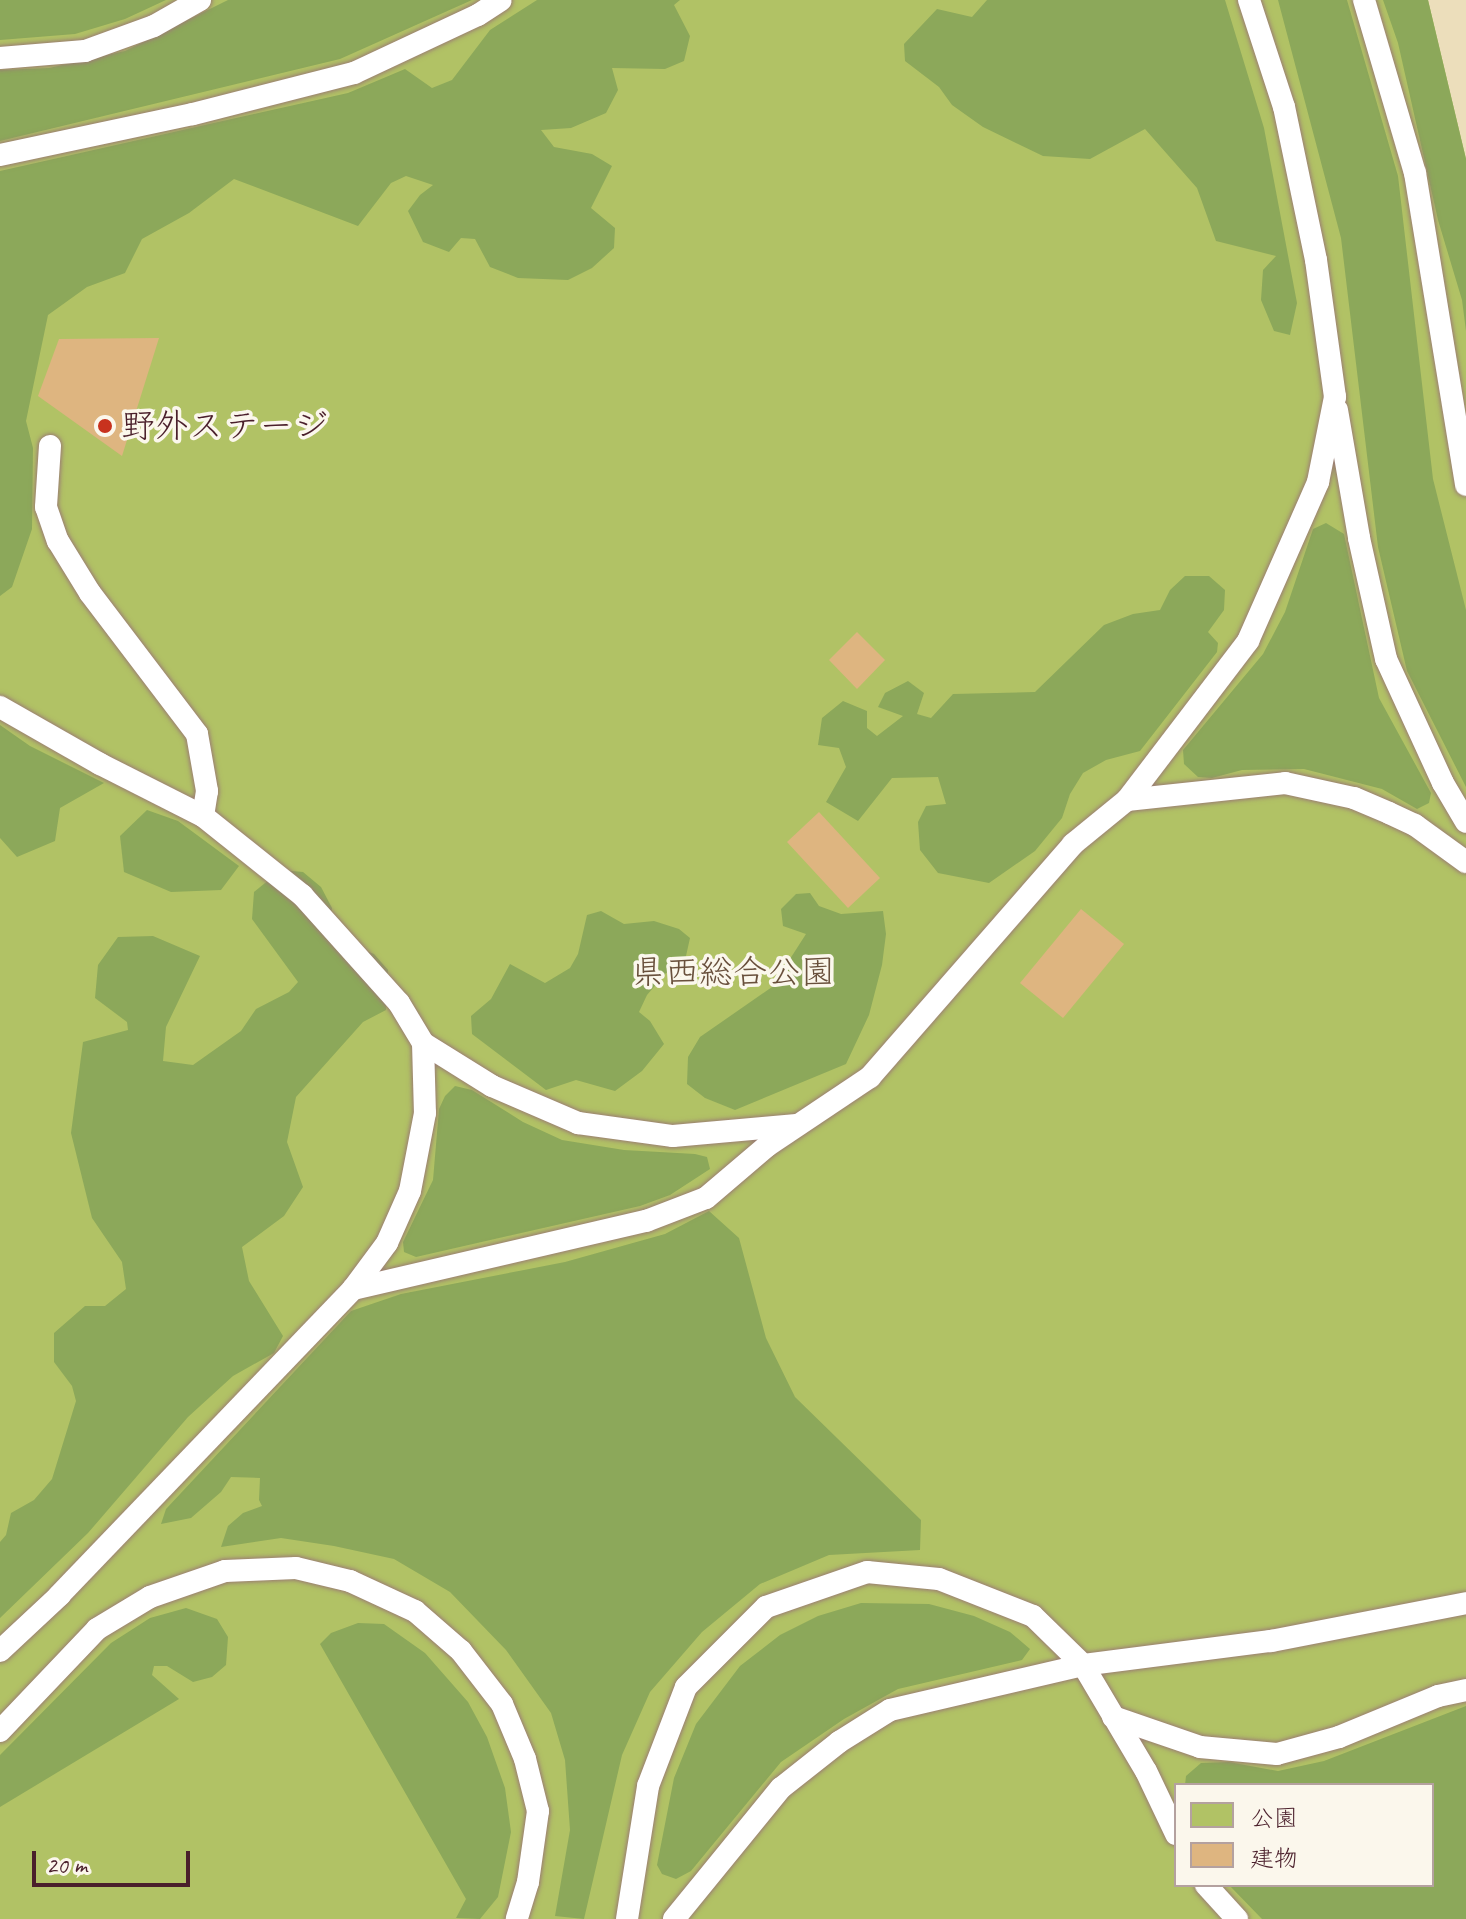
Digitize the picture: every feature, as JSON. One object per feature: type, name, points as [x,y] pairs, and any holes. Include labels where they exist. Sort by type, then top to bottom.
[{"type":"lane","points":[[0,58],[85,51],[154,26],[200,0]]},
{"type":"lane","points":[[0,155],[193,114],[354,73],[478,15],[501,0]]},
{"type":"lane","points":[[1249,0],[1284,107],[1316,260],[1359,538],[1386,659],[1443,783],[1466,822]]},
{"type":"lane","points":[[1364,0],[1415,173],[1466,485]]},
{"type":"lane","points":[[353,1289],[646,1221],[706,1198],[767,1146],[870,1077],[1073,844],[1127,800],[1248,641],[1318,482],[1335,397]]},
{"type":"lane","points":[[50,446],[46,507],[58,541],[90,593],[197,734],[207,791],[203,816]]},
{"type":"lane","points":[[0,707],[100,764],[203,816],[302,895],[399,1003],[423,1043],[492,1086],[578,1123],[673,1136],[798,1125]]},
{"type":"lane","points":[[1127,800],[1285,783],[1354,798],[1389,813],[1415,825],[1466,862]]},
{"type":"lane","points":[[0,1651],[60,1595],[353,1289],[387,1243],[410,1191],[425,1113],[423,1043]]},
{"type":"lane","points":[[0,1731],[97,1629],[150,1597],[225,1571],[296,1568],[350,1581],[415,1611],[461,1651],[502,1704],[525,1759],[538,1811],[528,1882],[517,1919]]},
{"type":"lane","points":[[627,1919],[648,1786],[686,1687],[766,1607],[867,1572],[939,1579],[1033,1616],[1083,1665],[1146,1771],[1174,1830]]},
{"type":"lane","points":[[674,1919],[781,1788],[852,1734],[890,1710],[1083,1665],[1271,1641],[1466,1603]]},
{"type":"lane","points":[[1113,1717],[1200,1747],[1277,1754],[1339,1737],[1438,1696],[1466,1690]]},
{"type":"lane","points":[[1208,1887],[1237,1919]]},
{"type":"green space","name":"県西総合公園","points":[[0,0],[1428,0],[1466,159],[1466,1919],[0,1919]]},
{"type":"green space","points":[[0,0],[166,0],[125,19],[75,34],[0,40]]},
{"type":"green space","points":[[228,0],[472,0],[340,59],[0,141],[0,70],[49,68],[125,51]]},
{"type":"green space","points":[[537,0],[680,0],[674,5],[690,36],[684,61],[665,69],[612,68],[618,90],[606,113],[571,128],[541,130],[554,147],[592,154],[612,166],[591,208],[615,228],[614,248],[592,268],[568,280],[518,278],[490,267],[475,239],[461,238],[449,252],[423,242],[408,211],[420,195],[433,185],[406,176],[391,183],[358,226],[234,179],[189,213],[142,239],[125,273],[87,287],[48,315],[26,421],[33,448],[32,529],[12,587],[0,596],[0,171],[348,93],[405,69],[432,88],[452,80],[490,30]]},
{"type":"green space","points":[[987,0],[1225,0],[1264,128],[1297,303],[1290,335],[1274,331],[1261,300],[1263,270],[1276,256],[1216,241],[1197,188],[1145,129],[1090,159],[1043,156],[983,127],[952,105],[939,87],[905,61],[904,44],[937,9],[972,17]]},
{"type":"green space","points":[[1278,0],[1347,0],[1398,176],[1433,479],[1466,610],[1466,787],[1407,671],[1378,547],[1341,238]]},
{"type":"green space","points":[[1383,0],[1428,0],[1466,159],[1466,331],[1462,300],[1438,220],[1398,43]]},
{"type":"green space","points":[[1326,523],[1344,534],[1379,698],[1431,793],[1429,803],[1417,809],[1382,789],[1304,769],[1242,770],[1212,778],[1198,777],[1184,764],[1183,750],[1263,654],[1285,612],[1313,529]]},
{"type":"green space","points":[[1185,576],[1209,576],[1225,590],[1224,610],[1208,632],[1218,643],[1217,652],[1140,751],[1106,760],[1083,773],[1070,794],[1062,818],[1035,851],[989,883],[938,873],[920,850],[918,822],[926,806],[946,804],[938,777],[892,778],[858,821],[826,802],[846,767],[839,748],[818,745],[822,718],[843,701],[867,711],[867,728],[877,736],[903,716],[878,707],[885,693],[908,681],[924,693],[917,714],[931,718],[953,694],[1035,692],[1104,625],[1133,614],[1160,610],[1170,590]]},
{"type":"green space","points":[[0,725],[30,746],[104,783],[60,808],[55,841],[17,857],[0,838]]},
{"type":"green space","points":[[147,810],[178,821],[239,866],[221,890],[171,892],[124,872],[120,836]]},
{"type":"green space","points":[[281,870],[303,872],[321,887],[332,908],[328,936],[374,954],[388,970],[386,1010],[363,1022],[296,1097],[287,1142],[303,1187],[284,1216],[242,1247],[249,1281],[283,1336],[274,1353],[233,1376],[188,1417],[88,1533],[0,1618],[0,1542],[6,1535],[11,1513],[34,1500],[52,1479],[76,1401],[72,1386],[54,1362],[54,1333],[85,1306],[105,1306],[126,1289],[122,1262],[92,1218],[71,1133],[83,1042],[128,1030],[127,1022],[95,998],[98,965],[118,937],[153,936],[200,956],[166,1027],[163,1061],[193,1065],[241,1031],[256,1009],[289,992],[298,982],[252,919],[254,892]]},
{"type":"green space","points":[[810,893],[819,906],[841,914],[883,911],[886,934],[882,965],[869,1015],[846,1064],[735,1110],[705,1098],[687,1084],[688,1057],[700,1037],[772,987],[806,934],[783,926],[781,909],[796,894]]},
{"type":"green space","points":[[601,911],[624,924],[654,921],[679,929],[690,938],[684,965],[666,973],[647,995],[639,1012],[650,1021],[664,1044],[642,1071],[615,1091],[576,1080],[546,1090],[472,1034],[471,1016],[491,999],[510,964],[545,983],[570,968],[578,954],[587,915]]},
{"type":"green space","points":[[455,1086],[472,1090],[523,1122],[562,1140],[624,1150],[695,1154],[707,1157],[710,1169],[670,1195],[640,1206],[416,1257],[404,1252],[403,1242],[433,1180],[439,1109],[445,1096]]},
{"type":"green space","points":[[709,1211],[739,1238],[766,1338],[795,1397],[921,1520],[920,1550],[829,1555],[760,1584],[702,1632],[650,1692],[622,1755],[584,1919],[555,1916],[570,1830],[565,1760],[551,1713],[506,1650],[450,1592],[394,1559],[334,1546],[281,1538],[221,1547],[228,1526],[243,1513],[262,1506],[259,1500],[260,1478],[231,1477],[221,1492],[191,1518],[161,1524],[166,1509],[351,1311],[401,1294],[565,1262],[665,1234]]},
{"type":"green space","points":[[861,1603],[929,1604],[974,1616],[1010,1632],[1030,1649],[1022,1660],[898,1689],[844,1719],[781,1762],[691,1871],[676,1879],[662,1874],[657,1865],[674,1778],[696,1724],[740,1666],[780,1635],[818,1616]]},
{"type":"green space","points":[[186,1608],[217,1619],[228,1637],[226,1665],[212,1677],[193,1682],[167,1666],[154,1666],[152,1675],[179,1699],[0,1807],[0,1755],[111,1643],[150,1618]]},
{"type":"green space","points":[[358,1623],[384,1624],[425,1653],[468,1702],[487,1737],[505,1788],[511,1832],[498,1897],[480,1919],[456,1918],[466,1899],[320,1644],[331,1633]]},
{"type":"green space","points":[[1466,1706],[1466,1919],[1262,1919],[1231,1887],[1434,1887],[1434,1783],[1185,1783],[1186,1776],[1201,1763],[1229,1762],[1278,1771],[1324,1761]]},
{"type":"building","name":"野外ステージ","points":[[159,338],[122,456],[38,396],[59,339]]},
{"type":"building","points":[[857,632],[885,660],[857,689],[829,660]]},
{"type":"building","points":[[819,812],[880,878],[848,908],[787,842]]},
{"type":"building","points":[[1081,909],[1124,944],[1063,1018],[1020,983]]},
{"type":"place","name":"野外ステージ","points":[[105,426]]}]
